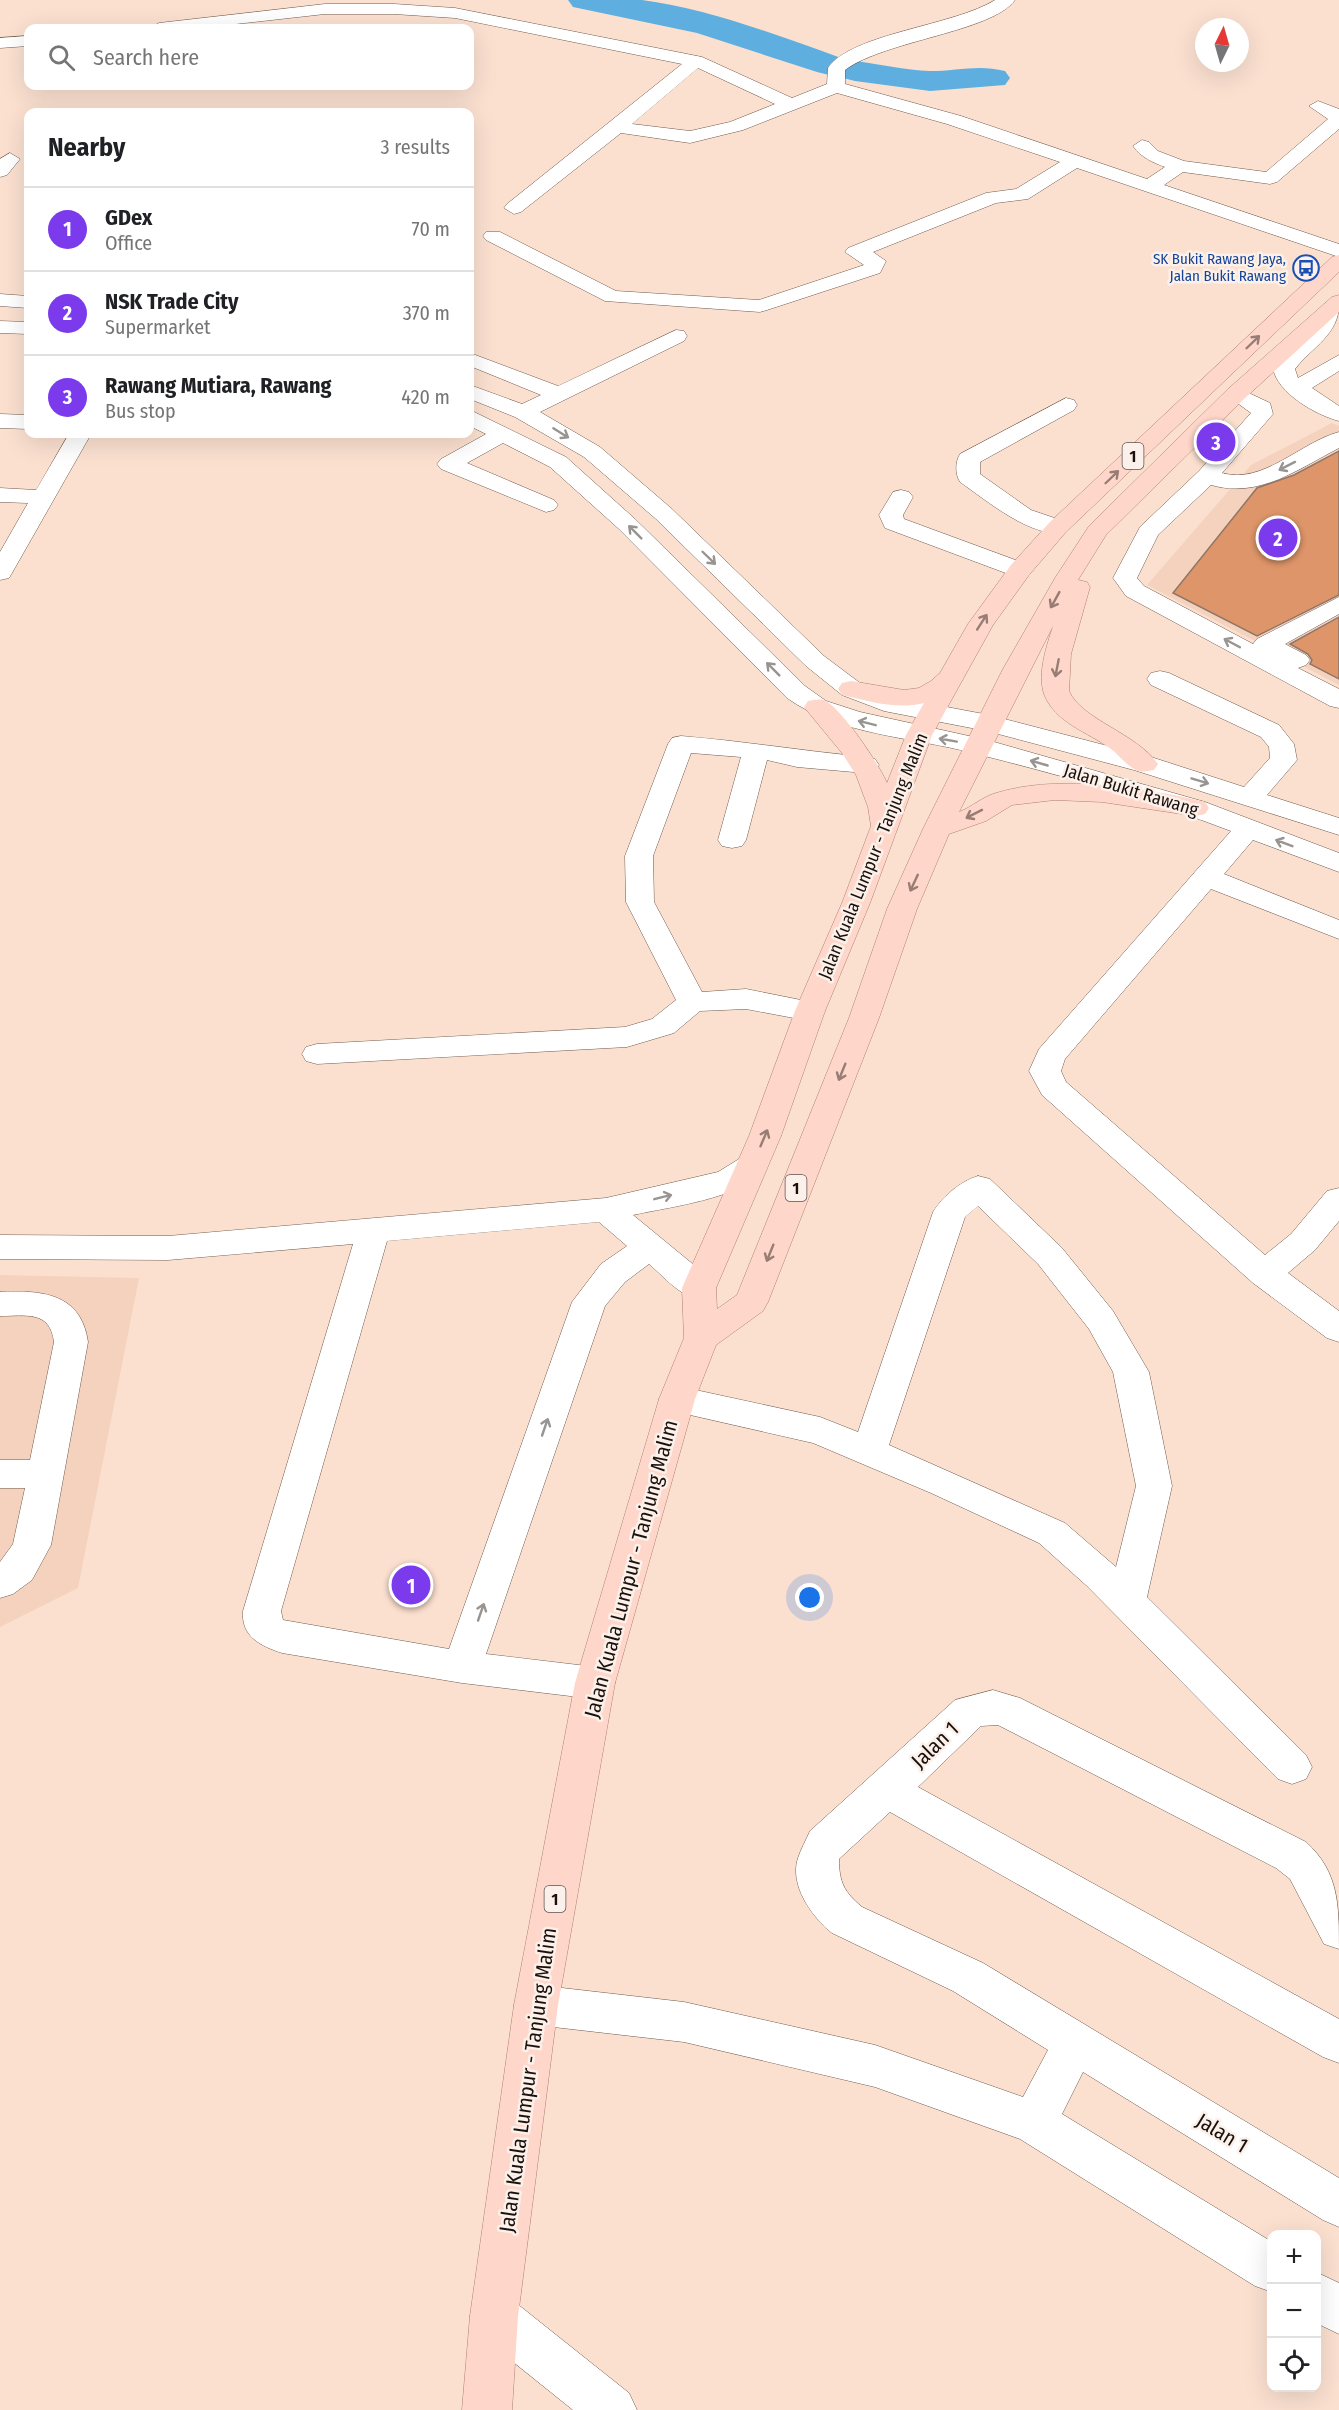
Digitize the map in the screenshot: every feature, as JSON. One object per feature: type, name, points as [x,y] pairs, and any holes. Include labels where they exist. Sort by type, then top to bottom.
[{"type":"main road","name":"Jalan Kuala Lumpur - Tanjung Malim","points":[[487,2410],[494,2316],[536,2006],[595,1683],[677,1399],[701,1338],[699,1288],[765,1136],[810,1011],[885,826],[919,735],[981,624],[1020,570],[1058,527],[1339,261]]},
{"type":"main road","name":"1","points":[[701,1338],[751,1302],[864,1018],[902,909],[937,829],[1056,598],[1097,531],[1236,394],[1335,305]]},
{"type":"main road","points":[[1097,531],[1065,626],[1055,678],[1056,692],[1079,717],[1115,739],[1144,764]]},
{"type":"main road","points":[[851,689],[894,698],[924,696],[938,690],[955,674]]},
{"type":"main road","points":[[817,707],[849,742],[865,765],[879,793],[885,826]]},
{"type":"main road","points":[[937,829],[977,814],[991,804],[1046,790],[1102,794],[1195,808]]},
{"type":"street","points":[[836,87],[834,75],[838,66],[854,57],[884,44],[980,16],[1007,0]]},
{"type":"street","points":[[194,24],[325,9],[394,9],[455,13],[696,60],[792,105]]},
{"type":"street","points":[[244,24],[256,17]]},
{"type":"street","points":[[0,43],[24,41]]},
{"type":"street","points":[[514,208],[617,127],[696,60]]},
{"type":"street","points":[[617,127],[690,137],[736,126],[836,87],[954,120],[1339,251]]},
{"type":"street","points":[[1142,146],[1151,155],[1180,166],[1270,178],[1338,120],[1337,115],[1318,106]]},
{"type":"street","points":[[493,236],[612,297],[760,306],[873,269],[876,261],[855,252],[993,197],[1021,195],[1076,161]]},
{"type":"street","points":[[1150,185],[1180,166]]},
{"type":"street","points":[[0,300],[24,302]]},
{"type":"street","points":[[1335,305],[1321,332],[1297,352],[1284,368],[1286,379],[1324,407],[1339,414]]},
{"type":"street","points":[[0,327],[24,328]]},
{"type":"street","points":[[523,412],[676,336]]},
{"type":"street","points":[[0,344],[24,346]]},
{"type":"street","points":[[474,360],[559,394]]},
{"type":"street","points":[[1302,385],[1339,362]]},
{"type":"street","points":[[1284,368],[1314,395],[1339,407]]},
{"type":"street","name":"Jalan Bukit Rawang","points":[[474,394],[523,412],[592,452],[635,490],[815,662],[851,689],[893,705],[933,712],[984,734],[1195,808],[1339,863]]},
{"type":"street","points":[[1236,394],[1262,408],[1262,414],[1207,476],[1148,532],[1125,578],[1135,591],[1339,700]]},
{"type":"street","points":[[1058,527],[1023,515],[968,477],[968,459],[1066,405]]},
{"type":"street","points":[[474,419],[558,462],[600,500],[796,692],[817,707]]},
{"type":"street","points":[[0,421],[24,422]]},
{"type":"street","points":[[503,434],[449,464],[546,505]]},
{"type":"street","points":[[1,570],[78,438]]},
{"type":"street","points":[[1207,476],[1231,483],[1256,481],[1339,439]]},
{"type":"street","points":[[600,500],[635,490]]},
{"type":"street","points":[[0,495],[44,497]]},
{"type":"street","points":[[901,497],[891,516],[893,523],[1020,570]]},
{"type":"street","points":[[1339,603],[1266,644],[1339,682]]},
{"type":"street","points":[[1160,679],[1270,731],[1278,738],[1283,746],[1283,760],[1250,797]]},
{"type":"street","name":"Jalan Bukit Rawang","points":[[817,707],[919,735],[984,734],[1144,764],[1339,827]]},
{"type":"street","points":[[692,1002],[640,902],[639,856],[681,744],[756,750],[797,759],[865,765]]},
{"type":"street","points":[[732,840],[756,750]]},
{"type":"street","points":[[1248,829],[1050,1056],[1045,1071],[1053,1088],[1265,1274],[1339,1329]]},
{"type":"street","points":[[1205,877],[1339,930]]},
{"type":"street","points":[[317,1054],[627,1037],[663,1026],[692,1002],[746,999],[810,1011]]},
{"type":"street","points":[[0,1247],[168,1248],[606,1210],[728,1181],[750,1167]]},
{"type":"street","points":[[869,1451],[950,1212],[978,1187],[1050,1256],[1101,1320],[1131,1372],[1154,1486],[1126,1601]]},
{"type":"street","points":[[1265,1274],[1303,1242],[1339,1199]]},
{"type":"street","points":[[606,1210],[699,1288]]},
{"type":"street","points":[[374,1229],[261,1620],[264,1628],[282,1637],[462,1667],[595,1683]]},
{"type":"street","points":[[462,1667],[589,1302],[613,1273],[651,1246]]},
{"type":"street","points":[[0,1304],[41,1305],[60,1315],[71,1330],[33,1545],[19,1569],[0,1582]]},
{"type":"street","points":[[677,1399],[820,1431],[1052,1533],[1126,1601],[1292,1767]]},
{"type":"street","points":[[0,1474],[46,1474]]},
{"type":"street","name":"Jalan 1","points":[[1339,1930],[1305,1866],[1291,1855],[1006,1710],[993,1707],[980,1707],[969,1712],[887,1790],[825,1844],[818,1859],[818,1876],[823,1893],[832,1908],[847,1920],[968,1977],[1074,2045],[1339,2204]]},
{"type":"street","points":[[887,1790],[1339,2042]]},
{"type":"street","points":[[536,2006],[684,2022],[875,2066],[1034,2122],[1267,2266]]},
{"type":"street","points":[[1034,2122],[1074,2045]]},
{"type":"street","points":[[1321,2299],[1339,2310]]},
{"type":"street","points":[[494,2316],[612,2410]]},
{"type":"shaded area","points":[[1332,423],[1339,426],[1339,685],[1147,585],[1251,465]]},
{"type":"shaded area","points":[[0,1275],[139,1278],[78,1588],[0,1627]]},
{"type":"building","points":[[1339,451],[1339,595],[1257,636],[1173,593],[1257,488],[1294,475]]},
{"type":"building","points":[[1339,617],[1339,679],[1310,664],[1312,660],[1308,654],[1290,644]]},
{"type":"waterway","points":[[584,0],[678,18],[769,44],[829,65]]},
{"type":"waterway","points":[[855,71],[930,81],[966,77],[993,78]]},
{"type":"place","name":"SK Bukit Rawang Jaya, Jalan Bukit Rawang","points":[[1306,268]]},
{"type":"place","name":"Rawang Mutiara, Rawang","points":[[1216,442]]},
{"type":"place","name":"NSK Trade City","points":[[1278,538]]},
{"type":"place","name":"GDex","points":[[411,1585]]}]
